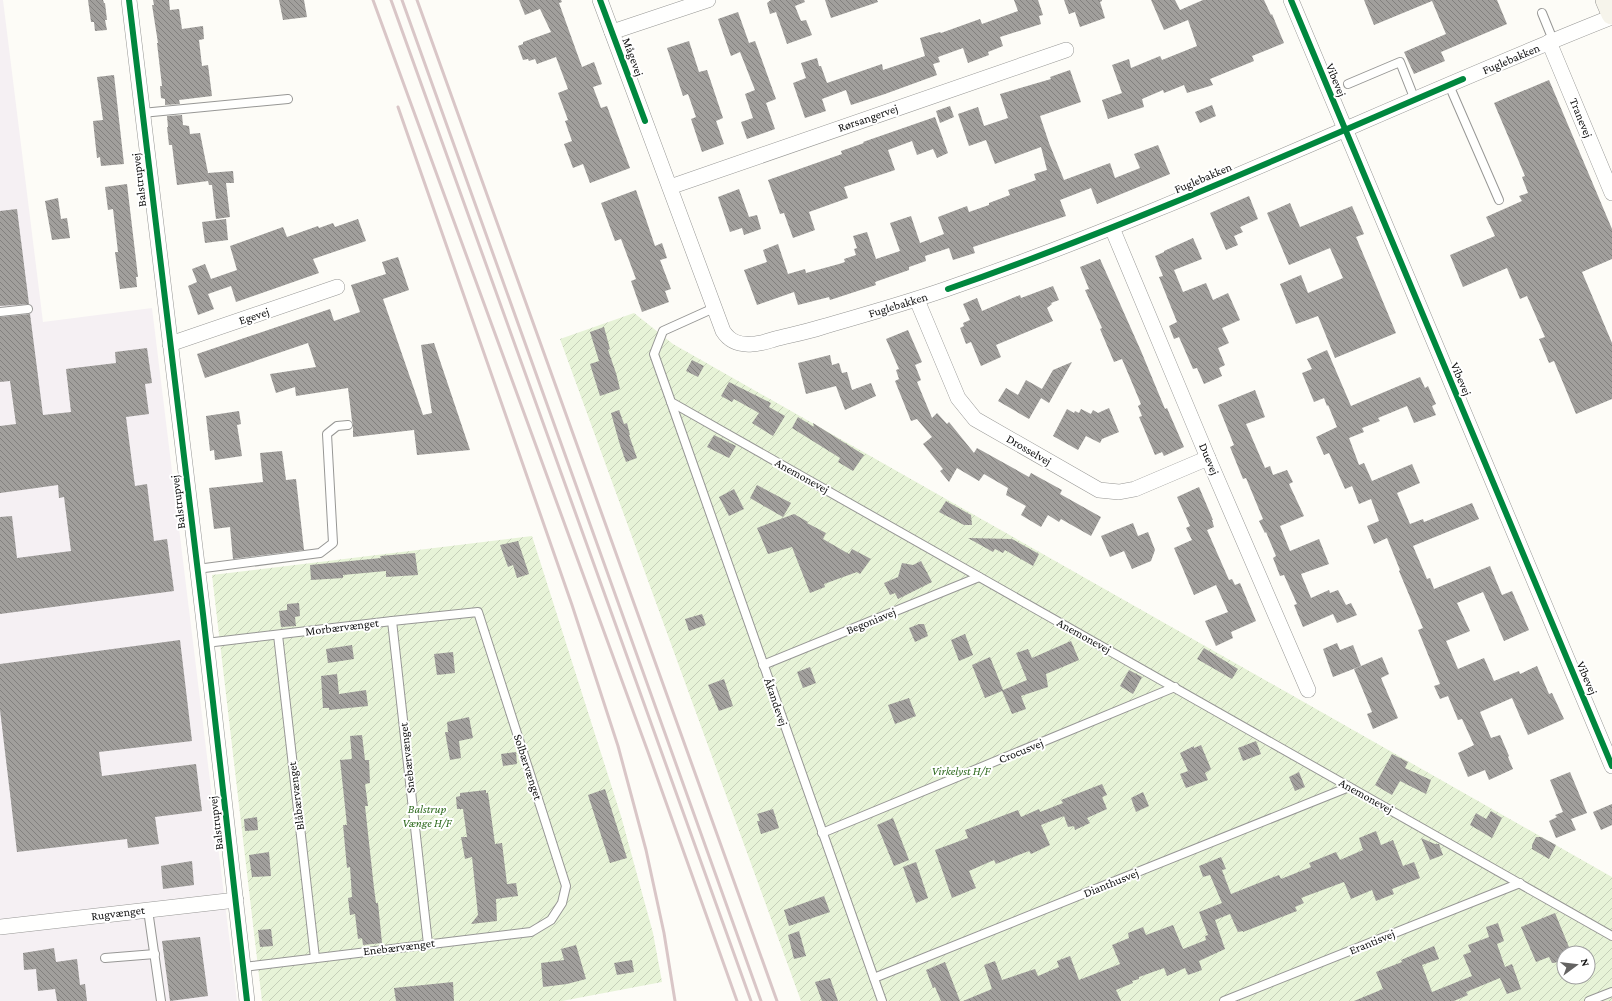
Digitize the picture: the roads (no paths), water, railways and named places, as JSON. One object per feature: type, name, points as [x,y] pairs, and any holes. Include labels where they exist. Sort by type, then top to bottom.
[{"type":"street","name":"Balstrupvej","points":[[129,0],[247,1001]]},
{"type":"street","name":"Mågevej","points":[[600,0],[723,331],[728,338],[734,342]]},
{"type":"street","points":[[612,32],[708,0]]},
{"type":"street","name":"Vibevej","points":[[1291,0],[1612,766]]},
{"type":"street","points":[[1606,0],[1612,14]]},
{"type":"street","name":"Fuglebakken","points":[[734,342],[755,344],[809,331],[917,300],[1008,268],[1112,228],[1551,41],[1612,17]]},
{"type":"street","name":"Tranevej","points":[[1551,41],[1612,193]]},
{"type":"street","name":"Rørsangervej","points":[[670,187],[1066,50]]},
{"type":"street","name":"Duevej","points":[[1112,228],[1208,458],[1308,690]]},
{"type":"street","name":"Egevej","points":[[170,344],[337,287]]},
{"type":"street","name":"Drosselvej","points":[[917,300],[958,398],[974,419],[1099,490],[1119,492],[1135,489],[1208,458]]},
{"type":"street","name":"Rugvænget","points":[[0,927],[236,900]]},
{"type":"lane","points":[[1542,13],[1551,41]]},
{"type":"lane","points":[[1348,84],[1400,62],[1415,100]]},
{"type":"lane","points":[[1449,85],[1499,200]]},
{"type":"lane","points":[[142,112],[288,99]]},
{"type":"lane","points":[[671,402],[654,354],[662,330],[714,308]]},
{"type":"lane","points":[[0,312],[28,309]]},
{"type":"lane","name":"Anemonevej","points":[[671,402],[1612,936]]},
{"type":"lane","name":"Åkandevej","points":[[671,402],[882,1001]]},
{"type":"lane","points":[[197,569],[320,553],[333,543],[326,434],[337,426],[348,425]]},
{"type":"lane","name":"Begoniavej","points":[[763,664],[979,576]]},
{"type":"lane","name":"Morbærvænget","points":[[206,643],[478,612]]},
{"type":"lane","name":"Solbærvænget","points":[[478,612],[566,886],[562,903],[551,920]]},
{"type":"lane","name":"Snebærvænget","points":[[392,621],[428,944]]},
{"type":"lane","name":"Blåbærvænget","points":[[278,635],[315,958]]},
{"type":"lane","name":"Crocusvej","points":[[822,833],[1175,687]]},
{"type":"lane","name":"Dianthusvej","points":[[874,978],[1348,787]]},
{"type":"lane","name":"Erantisvej","points":[[1224,1001],[1520,883]]},
{"type":"lane","points":[[148,910],[161,1001]]},
{"type":"lane","name":"Enebærvænget","points":[[244,967],[531,932],[551,920]]},
{"type":"lane","points":[[104,958],[155,954]]},
{"type":"lane","points":[[1589,1001],[1612,992]]},
{"type":"railway","points":[[373,0],[648,752],[737,1001]]},
{"type":"railway","points":[[391,0],[751,1001]]},
{"type":"railway","points":[[402,0],[761,1001]]},
{"type":"railway","points":[[417,0],[777,1001]]},
{"type":"railway","points":[[398,107],[572,605],[618,746],[646,850],[664,933],[675,1001]]},
{"type":"park label","name":"Virkelyst H/F","points":[[961,771]]},
{"type":"park label","name":"Balstrup Vænge H/F","points":[[427,816]]}]
